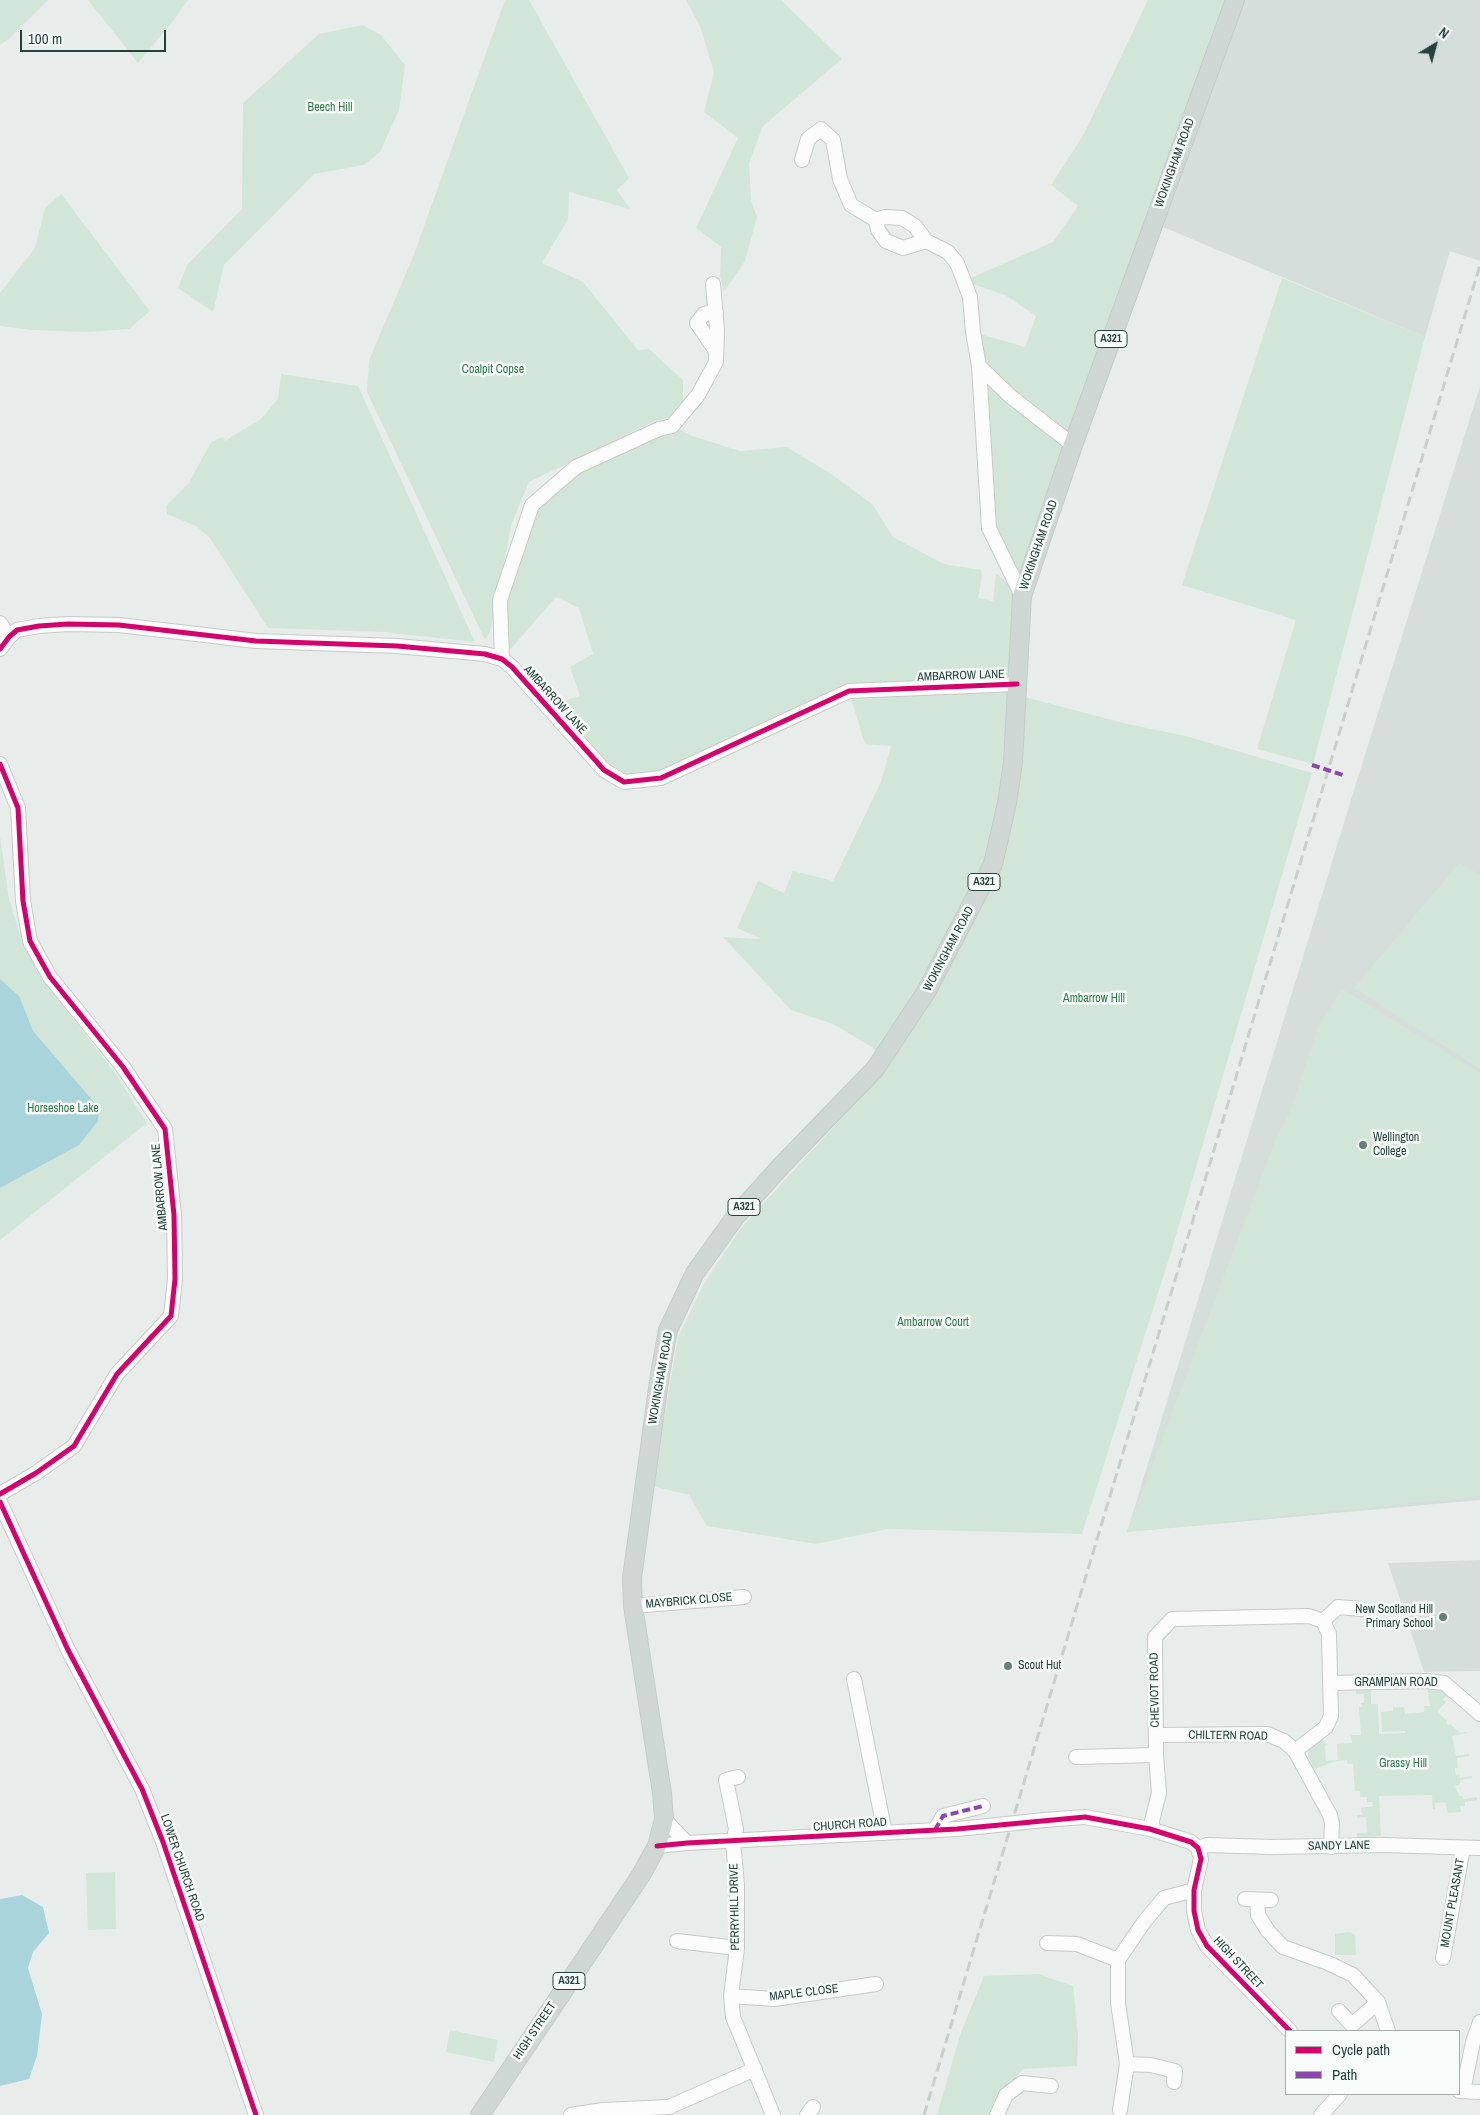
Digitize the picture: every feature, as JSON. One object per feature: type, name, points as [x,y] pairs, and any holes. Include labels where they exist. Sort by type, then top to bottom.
[{"type":"main road","name":"WOKINGHAM ROAD","points":[[657,1846],[664,1819],[662,1793],[633,1606],[632,1578],[660,1374],[668,1330],[695,1273],[736,1216],[874,1069],[926,992],[993,864],[1007,803],[1012,770],[1022,596],[1073,445],[1235,0]]},
{"type":"main road","name":"HIGH STREET","points":[[480,2115],[641,1874],[657,1846]]},
{"type":"street","points":[[802,160],[808,139],[822,129],[833,140],[840,179],[851,205],[876,220],[878,230],[886,241],[903,248],[926,241]]},
{"type":"street","points":[[876,220],[885,217],[902,218],[915,226],[926,241],[948,252],[957,263],[970,297],[973,332],[979,366],[989,528],[1022,596]]},
{"type":"street","points":[[0,650],[9,637],[17,630],[39,626],[119,625],[256,641],[397,646],[485,654],[502,659],[500,600],[532,505],[576,467],[659,429],[672,426],[698,395],[716,362],[716,312],[713,284]]},
{"type":"street","points":[[716,312],[704,314],[697,323],[716,351]]},
{"type":"street","points":[[979,366],[1010,396],[1073,445]]},
{"type":"street","points":[[0,623],[9,637]]},
{"type":"street","name":"AMBARROW LANE","points":[[502,659],[512,667],[604,770],[624,782],[661,778],[849,691],[1017,684]]},
{"type":"street","name":"AMBARROW LANE","points":[[0,764],[18,808],[22,901],[30,941],[50,977],[124,1067],[165,1130],[174,1215],[176,1279],[171,1316],[118,1374],[74,1446],[36,1473],[0,1494]]},
{"type":"street","name":"LOWER CHURCH ROAD","points":[[0,1502],[68,1650],[142,1789],[163,1842],[256,2115]]},
{"type":"street","name":"MAYBRICK CLOSE","points":[[633,1606],[744,1597]]},
{"type":"street","points":[[1331,1847],[1332,1823],[1330,1815],[1295,1751],[1326,1727],[1331,1716],[1329,1634],[1323,1621],[1338,1607],[1361,1608]]},
{"type":"street","name":"CHEVIOT ROAD","points":[[1150,1829],[1159,1793],[1156,1756],[1155,1637],[1172,1619],[1309,1616],[1323,1621]]},
{"type":"street","points":[[854,1678],[885,1833]]},
{"type":"street","name":"GRAMPIAN ROAD","points":[[1330,1683],[1426,1681],[1444,1683],[1480,1714]]},
{"type":"street","name":"CHILTERN ROAD","points":[[1156,1735],[1267,1734],[1284,1741],[1295,1751]]},
{"type":"street","points":[[1076,1757],[1156,1756]]},
{"type":"street","name":"PERRYHILL DRIVE","points":[[738,1777],[726,1780],[736,1830],[733,1842],[737,1885],[737,1948],[731,1996],[733,2017],[773,2115]]},
{"type":"street","points":[[935,1830],[943,1816],[983,1806]]},
{"type":"street","name":"CHURCH ROAD","points":[[657,1846],[935,1830],[1085,1817],[1150,1829]]},
{"type":"street","points":[[664,1819],[687,1843]]},
{"type":"street","points":[[1150,1829],[1191,1842],[1198,1848]]},
{"type":"street","name":"SANDY LANE","points":[[1198,1848],[1207,1845],[1331,1847],[1384,1845],[1480,1848]]},
{"type":"street","name":"HIGH STREET","points":[[1198,1848],[1201,1859],[1194,1890],[1194,1911],[1198,1930],[1207,1946],[1289,2030]]},
{"type":"street","name":"MOUNT PLEASANT","points":[[1443,1958],[1464,1848]]},
{"type":"street","points":[[1120,2110],[1128,2064],[1118,2003],[1118,1960],[1144,1922],[1164,1898],[1194,1890]]},
{"type":"street","points":[[1272,1900],[1251,1899],[1268,1931],[1283,1947],[1328,1963],[1353,1975],[1378,2002],[1388,2030]]},
{"type":"street","points":[[677,1941],[737,1948]]},
{"type":"street","points":[[1047,1943],[1077,1944],[1118,1960]]},
{"type":"street","name":"MAPLE CLOSE","points":[[731,1996],[774,1999],[876,1984]]},
{"type":"street","points":[[1339,2011],[1352,2025],[1378,2002]]},
{"type":"street","points":[[1480,2022],[1472,2042],[1461,2091],[1480,2092]]},
{"type":"street","points":[[1128,2064],[1152,2065],[1175,2071],[1174,2082]]},
{"type":"street","points":[[571,2115],[603,2110],[669,2107],[754,2069]]},
{"type":"street","points":[[997,2115],[1006,2095],[1022,2083],[1051,2086]]},
{"type":"street","points":[[1320,2115],[1339,2095]]},
{"type":"shaded area","points":[[1245,0],[1480,0],[1480,261],[1450,251],[1425,337],[1163,227]]},
{"type":"shaded area","name":"Wellington College","points":[[1480,386],[1480,1500],[1127,1532],[1354,790]]},
{"type":"shaded area","name":"New Scotland Hill Primary School","points":[[1480,1560],[1480,1671],[1424,1672],[1388,1563]]},
{"type":"green space","points":[[0,0],[48,0],[10,38],[0,45]]},
{"type":"green space","points":[[88,0],[188,0],[138,63]]},
{"type":"green space","name":"Coalpit Copse","points":[[505,0],[529,0],[629,178],[617,190],[630,209],[569,192],[568,219],[542,263],[583,282],[638,350],[649,349],[683,380],[683,399],[700,409],[653,422],[529,482],[512,523],[490,632],[485,640],[367,392],[369,360],[413,257]]},
{"type":"green space","points":[[686,0],[781,0],[842,59],[763,126],[749,163],[751,200],[757,217],[745,261],[724,292],[720,276],[721,247],[696,228],[738,138],[704,112],[714,72],[700,26]]},
{"type":"green space","points":[[1148,0],[1235,0],[1022,596],[1017,684],[993,864],[883,1057],[872,1047],[833,1024],[791,1010],[723,937],[761,939],[737,928],[758,881],[784,893],[793,871],[833,881],[881,782],[891,746],[865,744],[849,692],[661,778],[624,782],[546,706],[580,696],[570,667],[593,654],[579,608],[556,597],[502,659],[500,600],[532,505],[576,467],[672,426],[692,436],[740,451],[787,447],[831,474],[872,504],[893,537],[944,564],[981,570],[982,576],[978,598],[993,601],[996,573],[1021,594],[989,528],[973,332],[1025,347],[1036,316],[1005,295],[964,281],[1053,242],[1078,206],[1051,185],[1084,134]]},
{"type":"green space","name":"Beech Hill","points":[[363,25],[381,35],[405,65],[399,110],[380,152],[364,165],[314,174],[224,265],[213,312],[178,288],[187,265],[242,209],[243,103],[319,34]]},
{"type":"green space","points":[[61,194],[150,311],[129,329],[87,332],[32,330],[0,326],[0,293],[35,248],[45,208]]},
{"type":"green space","points":[[1282,278],[1425,337],[1313,764],[1257,749],[1296,620],[1182,585]]},
{"type":"green space","points":[[281,374],[358,386],[475,642],[382,632],[268,628],[210,538],[196,526],[167,514],[166,506],[189,483],[211,442],[223,437],[225,441],[261,419],[278,399]]},
{"type":"green space","points":[[1025,697],[1127,724],[1186,736],[1312,773],[1172,1249],[1082,1534],[888,1529],[816,1544],[707,1526],[689,1495],[652,1486],[678,1337],[704,1284],[741,1228],[850,1109],[893,1053],[1000,867],[1016,804],[1021,763]]},
{"type":"green space","name":"Horseshoe Lake","points":[[0,836],[9,899],[23,945],[45,982],[115,1073],[147,1123],[0,1240]]},
{"type":"green space","points":[[1459,863],[1480,875],[1480,1069],[1354,988]]},
{"type":"green space","name":"Wellington College","points":[[1342,989],[1480,1073],[1480,1496],[1127,1532],[1277,1136],[1290,1112],[1318,1027]]},
{"type":"green space","name":"Grassy Hill","points":[[1427,1686],[1435,1686],[1449,1694],[1443,1699],[1446,1702],[1437,1711],[1447,1721],[1448,1725],[1450,1724],[1460,1733],[1467,1732],[1452,1736],[1456,1756],[1469,1754],[1469,1756],[1457,1758],[1458,1768],[1455,1768],[1456,1776],[1459,1775],[1460,1778],[1472,1776],[1472,1778],[1460,1780],[1460,1784],[1455,1786],[1459,1796],[1462,1796],[1463,1799],[1477,1797],[1477,1800],[1465,1802],[1465,1806],[1460,1806],[1461,1812],[1448,1813],[1445,1802],[1435,1803],[1435,1809],[1433,1809],[1432,1795],[1379,1796],[1381,1836],[1357,1839],[1357,1833],[1367,1833],[1366,1817],[1357,1818],[1357,1815],[1362,1815],[1361,1808],[1373,1806],[1372,1802],[1367,1802],[1367,1797],[1360,1797],[1360,1791],[1355,1791],[1353,1764],[1348,1764],[1347,1760],[1337,1761],[1314,1769],[1308,1756],[1309,1749],[1321,1738],[1327,1745],[1325,1745],[1326,1761],[1338,1760],[1337,1744],[1352,1743],[1351,1735],[1361,1735],[1359,1707],[1362,1707],[1361,1703],[1364,1703],[1364,1694],[1356,1694],[1356,1690],[1371,1690],[1371,1704],[1378,1704],[1379,1734],[1405,1733],[1405,1731],[1382,1732],[1381,1712],[1393,1711],[1393,1707],[1404,1707],[1405,1714],[1424,1712],[1424,1706],[1430,1706]]},
{"type":"green space","points":[[115,1872],[116,1929],[88,1930],[86,1873]]},
{"type":"green space","points":[[1350,1932],[1355,1935],[1356,1955],[1335,1955],[1335,1934]]},
{"type":"green space","points":[[1038,1974],[1073,1986],[1078,2036],[1077,2066],[1023,2069],[997,2099],[991,2115],[937,2115],[961,2032],[984,1976]]},
{"type":"green space","points":[[450,2030],[498,2040],[494,2062],[446,2052]]},
{"type":"water","name":"Horseshoe Lake","points":[[0,979],[19,996],[33,1031],[99,1108],[98,1121],[79,1145],[0,1188]]},
{"type":"water","points":[[22,1895],[43,1907],[49,1933],[33,1952],[28,1968],[42,2014],[37,2056],[29,2079],[0,2086],[0,1899]]},
{"type":"railway","points":[[924,2115],[1480,265]]},
{"type":"marked path","points":[[1312,765],[1343,775]]},
{"type":"marked path","points":[[935,1830],[943,1816],[983,1806]]},
{"type":"cycle path","points":[[0,649],[17,630],[68,624],[119,625],[256,641],[397,646],[485,654],[502,659],[512,667],[604,770],[624,782],[661,778],[849,691],[1017,684]]},
{"type":"cycle path","points":[[0,764],[18,808],[23,901],[30,941],[50,977],[123,1067],[165,1129],[174,1215],[175,1279],[171,1316],[117,1374],[74,1446],[36,1473],[0,1494]]},
{"type":"cycle path","points":[[0,1502],[68,1650],[142,1789],[163,1842],[256,2115]]},
{"type":"cycle path","points":[[657,1846],[957,1829],[1085,1817],[1150,1829],[1191,1842],[1198,1848],[1201,1859],[1194,1890],[1194,1911],[1198,1930],[1207,1946],[1289,2030]]},
{"type":"place","name":"Wellington College","points":[[1363,1145]]},
{"type":"place","name":"New Scotland Hill Primary School","points":[[1443,1617]]},
{"type":"place","name":"Scout Hut","points":[[1008,1666]]},
{"type":"park label","name":"Ambarrow Hill","points":[[1094,999]]},
{"type":"park label","name":"Ambarrow Court","points":[[933,1323]]}]
